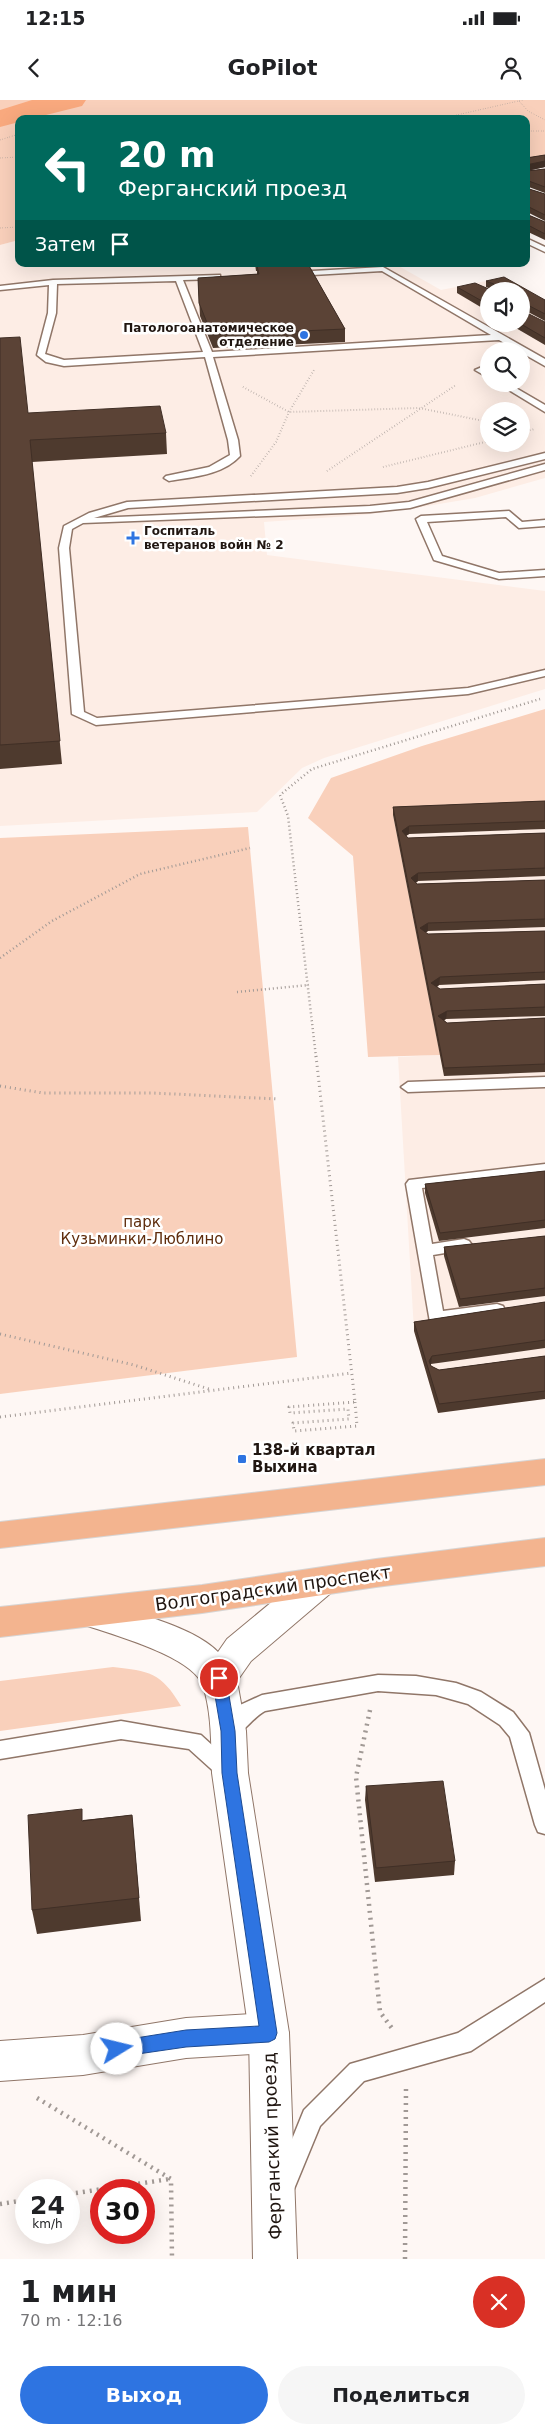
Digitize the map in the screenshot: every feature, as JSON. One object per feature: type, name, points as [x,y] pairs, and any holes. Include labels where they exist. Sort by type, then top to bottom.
[{"type":"main road","points":[[0,1534],[545,1472]]},
{"type":"main road","name":"Волгоградский проспект","points":[[0,1622],[202,1599],[545,1552]]},
{"type":"street","points":[[88,1612],[166,1638],[199,1656],[219,1678],[240,1650],[320,1582]]},
{"type":"street","name":"Ферганский проезд","points":[[219,1678],[228,1731],[230,1773],[269,2033],[275,2259]]},
{"type":"street","points":[[0,2061],[82,2055],[186,2038],[269,2033]]},
{"type":"lane","points":[[530,242],[545,250]]},
{"type":"lane","points":[[286,274],[383,269],[545,363]]},
{"type":"lane","points":[[0,288],[53,282],[228,277]]},
{"type":"lane","points":[[169,478],[211,470],[227,463],[235,456],[233,440],[209,356],[179,279]]},
{"type":"lane","points":[[53,282],[52,313],[40,356],[64,363],[209,356],[500,336]]},
{"type":"lane","points":[[530,358],[534,357]]},
{"type":"lane","points":[[516,392],[545,409]]},
{"type":"lane","points":[[545,456],[428,485],[397,490],[127,505],[102,510],[68,528],[64,548],[78,714],[96,722],[468,690],[545,673]]},
{"type":"lane","points":[[79,521],[370,509],[410,505],[545,467]]},
{"type":"lane","points":[[545,523],[519,525],[509,514],[421,519],[438,558],[499,576],[545,573]]},
{"type":"lane","points":[[408,1087],[545,1082]]},
{"type":"lane","points":[[515,1308],[436,1318],[414,1184],[545,1169]]},
{"type":"lane","points":[[425,1250],[480,1243]]},
{"type":"lane","points":[[228,1731],[247,1711],[262,1703],[376,1684],[450,1688],[498,1710],[519,1733],[545,1825]]},
{"type":"lane","points":[[0,1750],[121,1730],[194,1741],[230,1773]]},
{"type":"lane","points":[[275,2208],[312,2118],[358,2072],[463,2043],[545,1990]]},
{"type":"path","points":[[458,115],[523,100]]},
{"type":"path","points":[[519,101],[528,112],[545,120]]},
{"type":"path","points":[[530,131],[545,131]]},
{"type":"path","points":[[0,140],[15,135]]},
{"type":"path","points":[[0,158],[15,157]]},
{"type":"path","points":[[0,228],[15,227]]},
{"type":"path","points":[[249,478],[276,442],[289,412],[317,365]]},
{"type":"path","points":[[334,471],[325,471],[456,385]]},
{"type":"path","points":[[242,387],[289,412],[419,408],[480,420]]},
{"type":"path","points":[[375,468],[398,465],[480,442]]},
{"type":"path","points":[[355,1402],[289,1407],[290,1413],[348,1409],[349,1419],[293,1423],[294,1431],[357,1426],[355,1402],[352,1372],[309,985],[288,816],[280,795],[312,769],[545,697]]},
{"type":"path","points":[[0,958],[52,920],[140,874],[250,848]]},
{"type":"path","points":[[237,992],[309,985]]},
{"type":"path","points":[[0,1086],[43,1093],[152,1093],[278,1099]]},
{"type":"path","points":[[0,1334],[91,1353],[157,1370],[212,1390]]},
{"type":"path","points":[[0,1417],[352,1372]]},
{"type":"path","points":[[376,1684],[356,1776],[380,2012],[400,2041],[406,2059],[405,2259]]},
{"type":"path","points":[[34,2097],[171,2179]]},
{"type":"path","points":[[80,2192],[171,2179]]},
{"type":"path","points":[[171,2179],[172,2259]]},
{"type":"path","points":[[0,2204],[15,2202]]},
{"type":"shaded area","name":"Госпиталь ветеранов войн № 2","points":[[15,241],[15,267],[400,267],[441,290],[480,282],[480,332],[530,332],[530,296],[545,304],[545,478],[475,498],[415,508],[363,515],[264,522],[267,555],[545,591],[545,689],[324,758],[302,768],[257,812],[0,826],[0,245]]},
{"type":"shaded area","points":[[545,809],[545,1399],[438,1413],[414,1331],[398,1057],[439,1055],[393,815]]},
{"type":"green space","points":[[0,100],[545,100],[545,161],[530,163],[530,115],[15,115],[15,241],[0,245]]},
{"type":"green space","points":[[545,709],[545,809],[393,815],[440,1055],[368,1057],[353,856],[308,818],[331,778],[422,746]]},
{"type":"green space","name":"парк Кузьминки-Люблино","points":[[248,827],[297,1357],[0,1394],[0,838]]},
{"type":"green space","points":[[113,1667],[136,1670],[153,1675],[167,1686],[181,1706],[0,1731],[0,1681]]},
{"type":"building","points":[[545,155],[545,161],[530,164],[530,157]]},
{"type":"building","points":[[545,169],[545,187],[530,181],[530,171]]},
{"type":"building","points":[[530,189],[545,194],[545,215],[530,208]]},
{"type":"building","points":[[530,216],[545,222],[545,234],[530,226]]},
{"type":"building","points":[[257,267],[310,267],[345,329],[212,335],[199,303],[198,278],[259,274]]},
{"type":"building","points":[[504,277],[513,282],[489,282],[486,281]]},
{"type":"building","points":[[475,283],[480,285],[480,300],[457,287]]},
{"type":"building","points":[[530,292],[545,300],[545,314],[530,306]]},
{"type":"building","points":[[530,314],[545,322],[545,338],[530,329]]},
{"type":"building","points":[[20,337],[28,413],[160,406],[166,433],[30,440],[60,741],[0,745],[0,338]]},
{"type":"building","points":[[545,801],[545,821],[409,826],[402,831],[408,838],[545,833],[545,868],[418,873],[411,878],[417,884],[545,880],[545,919],[428,923],[420,928],[428,934],[545,931],[545,972],[440,977],[431,983],[440,989],[545,984],[545,1007],[447,1011],[438,1016],[447,1023],[545,1018],[545,1064],[444,1068],[393,807]]},
{"type":"building","points":[[545,1171],[545,1220],[440,1233],[425,1184]]},
{"type":"building","points":[[545,1236],[545,1288],[460,1299],[444,1247]]},
{"type":"building","points":[[545,1302],[545,1340],[432,1356],[429,1361],[431,1366],[439,1370],[545,1356],[545,1391],[439,1404],[414,1322]]},
{"type":"building","points":[[443,1781],[455,1861],[376,1868],[366,1786]]},
{"type":"building","points":[[82,1809],[82,1821],[132,1815],[139,1898],[32,1910],[28,1815]]},
{"type":"waterway","points":[[0,119],[42,106],[72,100]]},
{"type":"place","name":"Патологоанатомическое отделение","points":[[304,335]]},
{"type":"place","name":"Госпиталь ветеранов войн № 2","points":[[133,538]]},
{"type":"place","name":"138-й квартал Выхина","points":[[242,1459]]},
{"type":"route","points":[[117,2049],[186,2038],[269,2033],[230,1773],[228,1731],[219,1678]]}]
